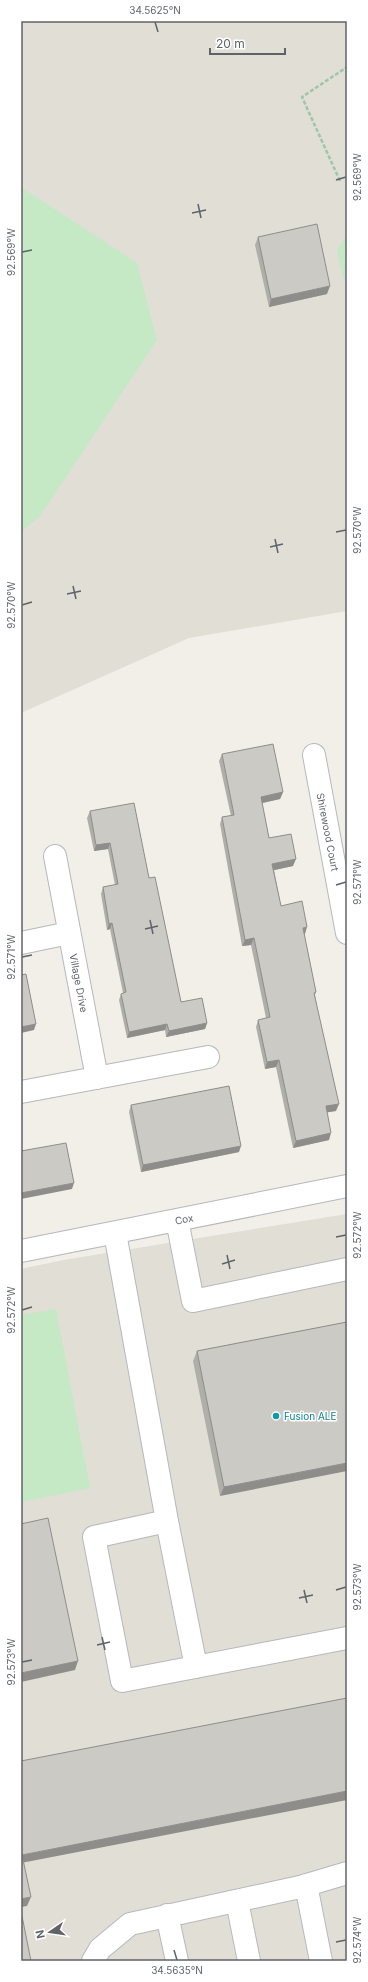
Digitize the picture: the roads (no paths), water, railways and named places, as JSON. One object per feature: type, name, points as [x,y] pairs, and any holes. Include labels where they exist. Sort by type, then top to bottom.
[{"type":"street","name":"Shirewood Court","points":[[314,755],[342,878],[347,933]]},
{"type":"street","name":"Village Drive","points":[[55,856],[97,1078]]},
{"type":"street","points":[[21,943],[69,933]]},
{"type":"street","points":[[21,1092],[208,1057]]},
{"type":"street","name":"Cox","points":[[21,1251],[347,1186]]},
{"type":"street","points":[[177,1220],[193,1301],[347,1269]]},
{"type":"street","points":[[115,1233],[167,1520],[196,1667]]},
{"type":"street","points":[[167,1520],[94,1538],[122,1681],[347,1638]]},
{"type":"street","points":[[93,1961],[100,1949],[130,1924],[306,1885],[347,1873]]},
{"type":"street","points":[[306,1885],[321,1961]]},
{"type":"street","points":[[237,1901],[249,1961]]},
{"type":"street","points":[[167,1915],[176,1961]]},
{"type":"place","name":"Fusion ALE","points":[[276,1416]]}]
